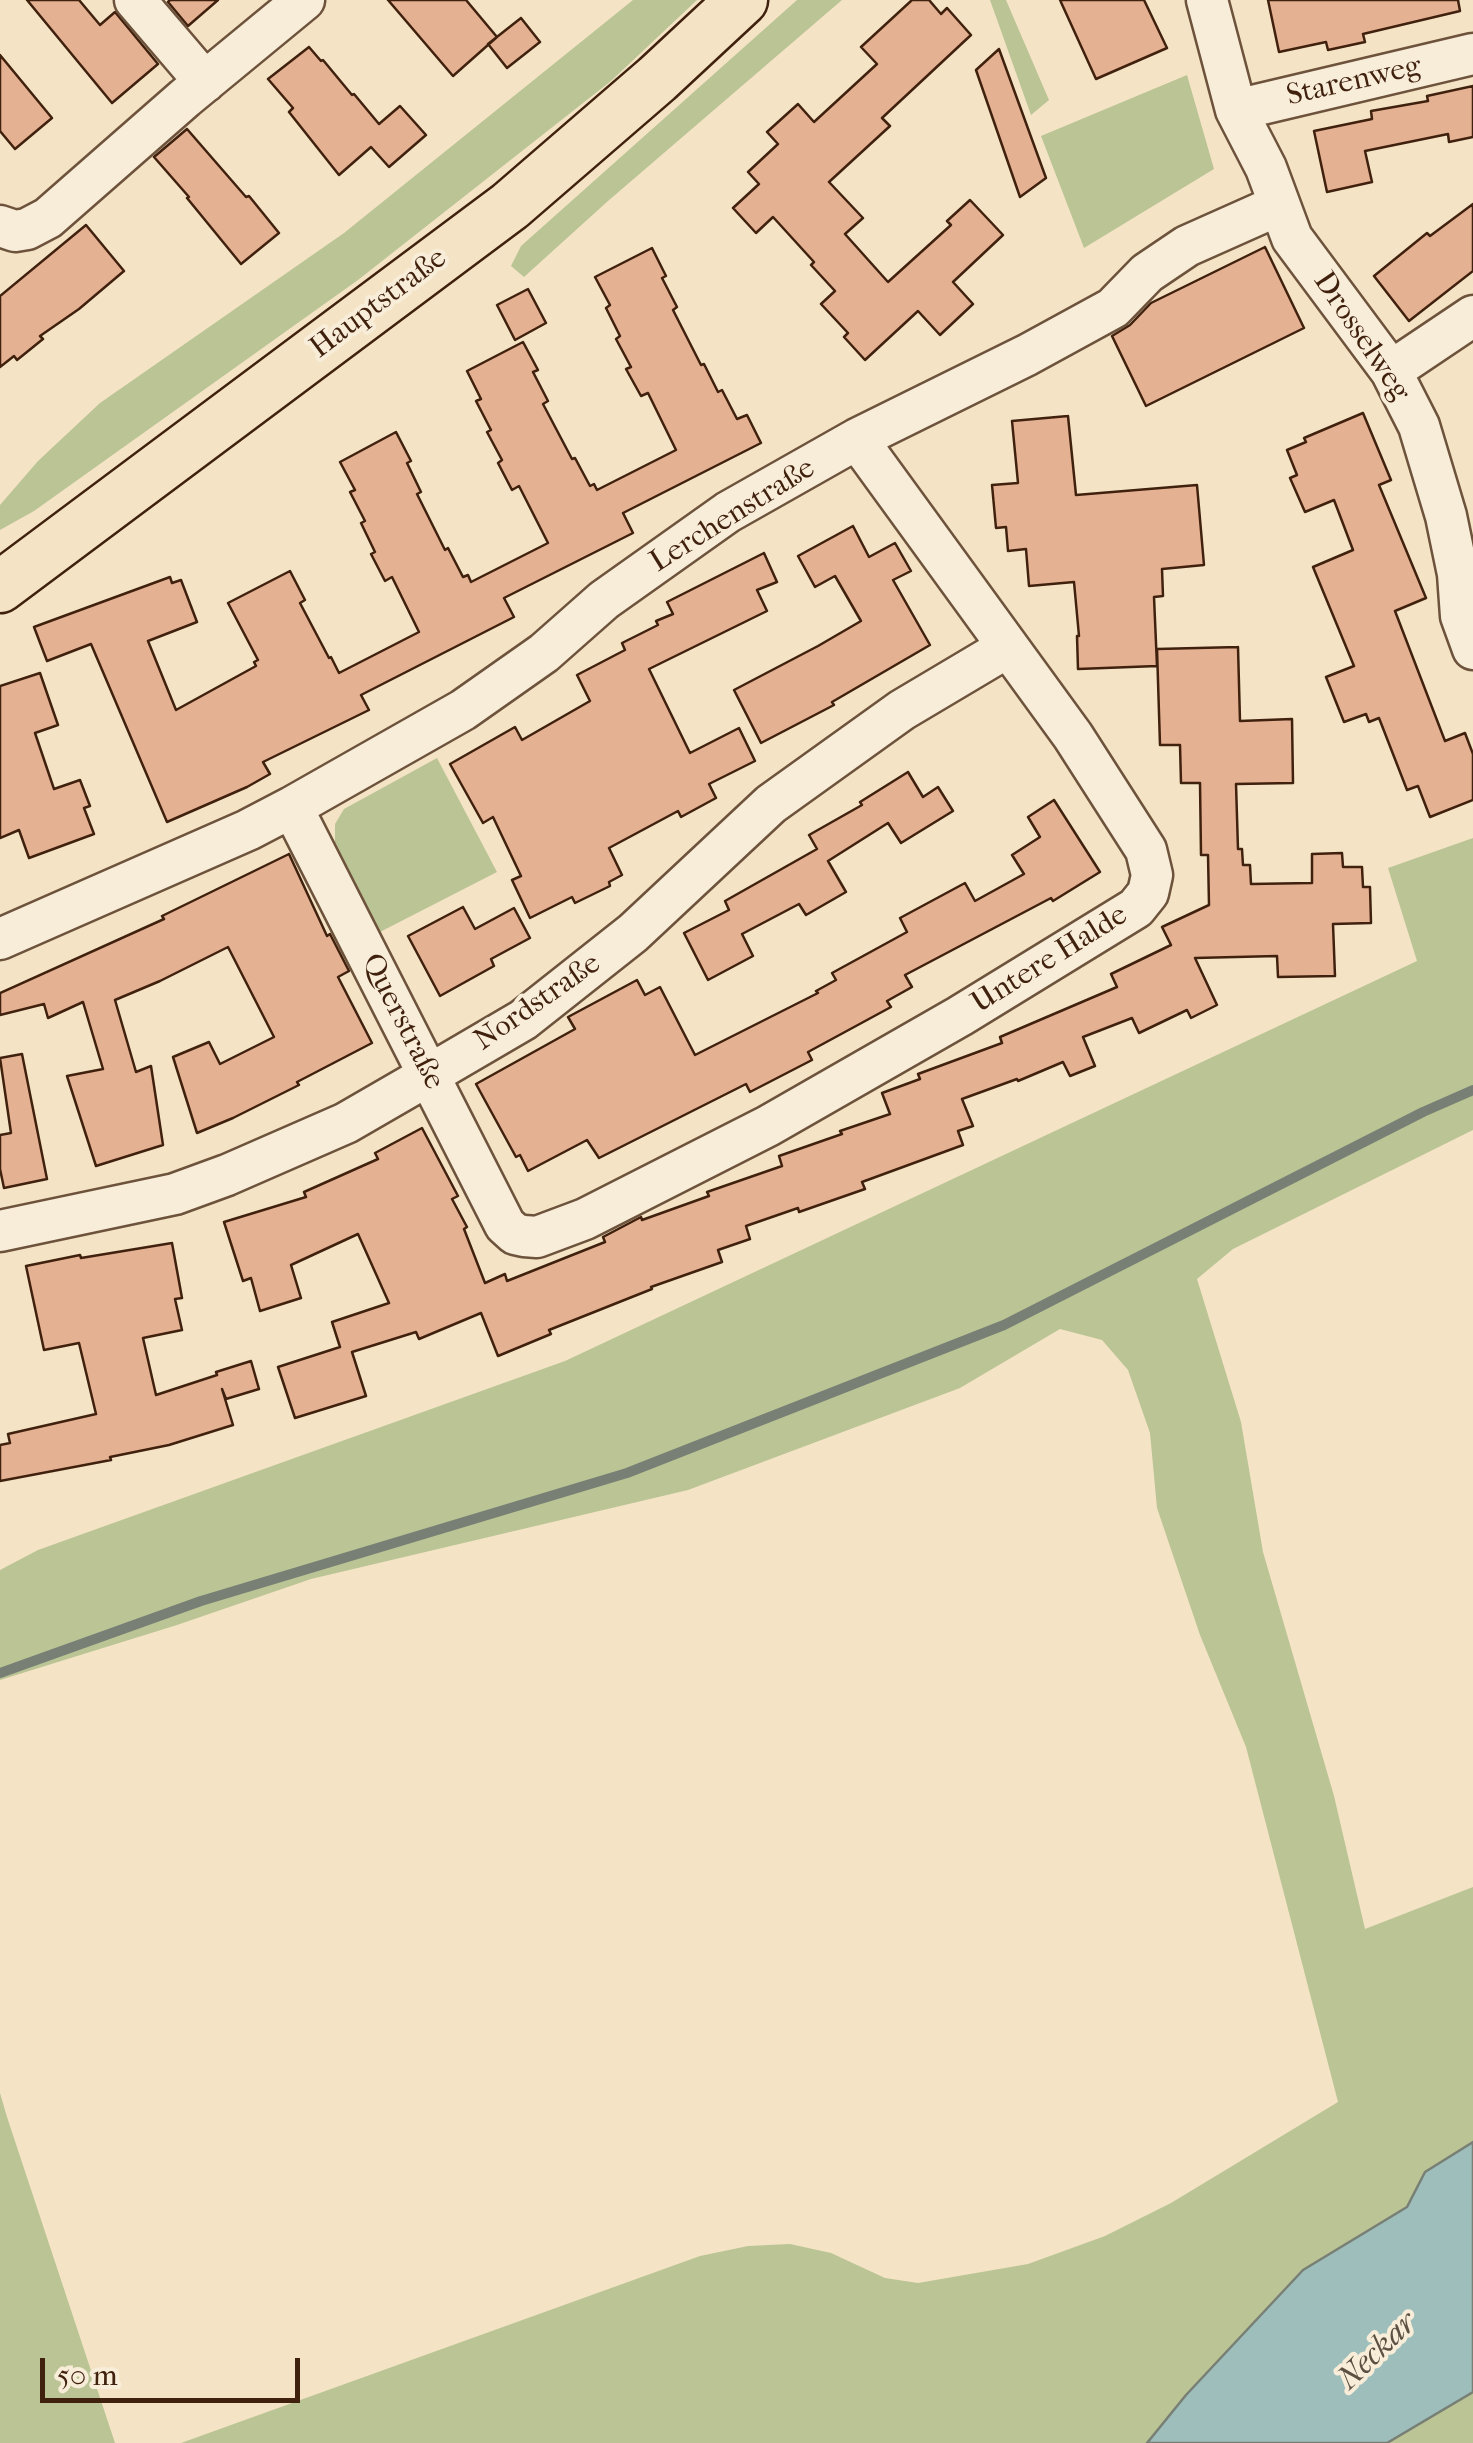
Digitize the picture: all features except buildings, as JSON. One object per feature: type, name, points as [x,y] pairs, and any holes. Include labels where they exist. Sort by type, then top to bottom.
[{"type":"main road","name":"Hauptstraße","points":[[0,587],[510,206],[742,0]]},
{"type":"street","points":[[134,0],[205,82]]},
{"type":"street","points":[[0,226],[27,230],[48,218],[304,0]]},
{"type":"street","points":[[1207,0],[1236,110],[1266,168],[1279,205]]},
{"type":"street","name":"Starenweg","points":[[1236,110],[1473,54]]},
{"type":"street","name":"Drosselweg","points":[[1279,205],[1292,238],[1391,370],[1419,426],[1446,516],[1462,616],[1473,649]]},
{"type":"street","name":"Lerchenstraße","points":[[0,939],[248,830],[463,710],[544,654],[604,600],[728,512],[857,440],[1113,308],[1148,272],[1187,246],[1279,205]]},
{"type":"street","points":[[1391,370],[1473,316]]},
{"type":"street","name":"Untere Halde","points":[[515,1234],[538,1237],[585,1219],[768,1126],[960,1016],[1136,908],[1148,893],[1152,875],[1146,850],[1072,736],[857,440]]},
{"type":"street","name":"Nordstraße","points":[[0,1230],[174,1194],[346,1122],[429,1076],[524,1020],[634,933],[771,804],[902,710],[1008,647]]},
{"type":"street","name":"Querstraße","points":[[292,807],[505,1225],[515,1234]]},
{"type":"green space","points":[[633,0],[697,0],[611,81],[358,280],[34,511],[0,530],[0,505],[38,461],[100,403],[344,233]]},
{"type":"green space","points":[[797,0],[842,0],[524,277],[511,266],[521,246]]},
{"type":"green space","points":[[990,0],[1006,0],[1049,100],[1031,115]]},
{"type":"green space","points":[[1187,75],[1214,169],[1084,248],[1041,136]]},
{"type":"green space","points":[[437,758],[497,872],[380,932],[335,842],[335,824],[344,809]]},
{"type":"green space","points":[[1473,838],[1473,1130],[1233,1249],[1197,1279],[1241,1422],[1263,1552],[1334,1796],[1365,1929],[1473,1887],[1473,2142],[1425,2172],[1407,2207],[1302,2270],[1147,2443],[181,2443],[700,2256],[748,2246],[790,2244],[831,2253],[885,2278],[918,2283],[1028,2264],[1105,2236],[1171,2203],[1338,2102],[1246,1747],[1200,1635],[1157,1508],[1150,1433],[1128,1370],[1102,1340],[1060,1329],[960,1388],[688,1490],[311,1579],[0,1680],[0,1570],[38,1550],[565,1361],[1417,961],[1388,868]]},
{"type":"green space","points":[[0,2093],[7,2117],[115,2443],[0,2443]]},
{"type":"green space","points":[[1473,2392],[1473,2443],[1387,2443],[1388,2442]]},
{"type":"water","name":"Neckar","points":[[1473,2142],[1473,2392],[1387,2443],[1147,2443],[1186,2395],[1303,2270],[1407,2207],[1425,2172]]},
{"type":"waterway","points":[[0,1673],[201,1601],[627,1473],[1004,1325],[1473,1090]]}]
